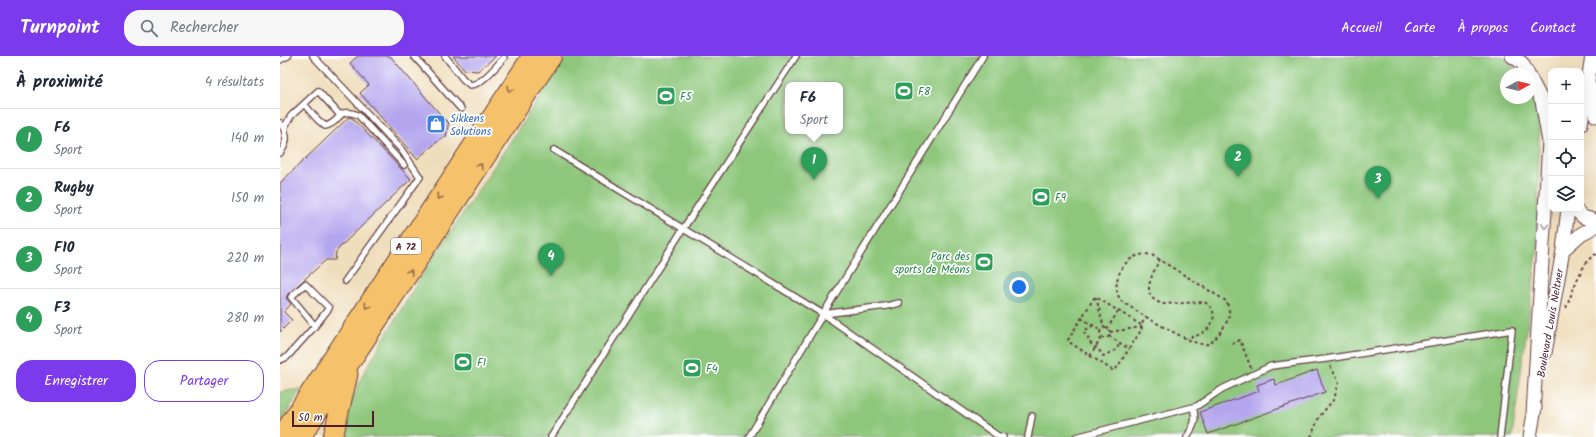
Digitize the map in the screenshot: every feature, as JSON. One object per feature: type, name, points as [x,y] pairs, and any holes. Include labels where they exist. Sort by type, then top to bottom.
[{"type":"highway","name":"A 72","points":[[281,437],[532,56]]},
{"type":"highway","name":"A 72","points":[[302,437],[552,56]]},
{"type":"highway","points":[[333,437],[350,363]]},
{"type":"street","points":[[1512,56],[1522,63],[1525,68]]},
{"type":"street","points":[[1584,107],[1592,56]]},
{"type":"street","points":[[1589,78],[1596,116]]},
{"type":"street","points":[[1533,414],[1549,142],[1542,100],[1536,89]]},
{"type":"street","name":"Boulevard Louis Neltner","points":[[1530,437],[1564,250],[1568,212]]},
{"type":"street","points":[[1578,212],[1583,216],[1596,221]]},
{"type":"street","points":[[1564,250],[1581,234],[1596,226]]},
{"type":"lane","points":[[280,60],[288,56]]},
{"type":"lane","points":[[313,56],[401,149],[420,177],[346,281]]},
{"type":"lane","points":[[414,56],[461,109]]},
{"type":"lane","points":[[445,56],[463,79],[470,85],[475,84],[484,78],[504,58]]},
{"type":"lane","points":[[551,437],[683,229],[796,56]]},
{"type":"lane","points":[[749,437],[823,314],[984,56]]},
{"type":"lane","points":[[280,153],[284,148],[287,139],[282,125],[318,91],[340,115]]},
{"type":"lane","points":[[304,104],[317,120],[325,126],[330,126],[340,115],[350,112],[358,115],[404,165]]},
{"type":"lane","points":[[554,150],[823,314],[998,436],[1003,437]]},
{"type":"lane","points":[[280,360],[287,357],[315,326],[329,308],[305,284],[291,297],[315,326]]},
{"type":"lane","points":[[823,314],[899,303]]},
{"type":"lane","points":[[1076,437],[1197,406],[1222,389],[1271,366],[1326,359],[1512,330],[1500,437]]},
{"type":"lane","points":[[1186,437],[1194,425],[1196,417],[1193,407]]},
{"type":"lane","points":[[1028,437],[1032,416]]},
{"type":"path","points":[[1552,312],[1563,314],[1582,269],[1591,256],[1596,254]]},
{"type":"path","points":[[1138,255],[1152,255],[1160,259],[1226,300],[1229,318],[1215,340],[1208,344],[1198,344],[1146,317],[1120,300],[1117,294],[1116,286],[1118,274],[1122,266],[1130,259],[1138,255]]},
{"type":"path","points":[[1160,259],[1150,281],[1150,294],[1158,303],[1204,302],[1210,305],[1213,309],[1214,320],[1209,328],[1196,336],[1185,338]]},
{"type":"path","points":[[1096,297],[1068,340],[1090,356],[1114,370],[1129,349],[1146,317]]},
{"type":"path","points":[[1096,297],[1120,310],[1142,326]]},
{"type":"path","points":[[1096,297],[1106,329],[1110,332],[1142,326]]},
{"type":"path","points":[[1081,318],[1101,330],[1106,329],[1120,310]]},
{"type":"path","points":[[1092,325],[1090,328],[1085,330],[1084,333],[1091,344],[1096,347],[1101,354],[1105,356],[1116,350],[1120,343]]},
{"type":"path","points":[[1090,356],[1102,337],[1100,333],[1101,330]]},
{"type":"path","points":[[1109,336],[1110,332]]},
{"type":"path","points":[[1102,337],[1106,338],[1109,336],[1129,349]]},
{"type":"path","points":[[1232,344],[1240,340],[1250,366]]},
{"type":"path","points":[[1311,437],[1319,417],[1334,399],[1339,382],[1326,359]]},
{"type":"green space","name":"Parc des sports de Méons","points":[[567,56],[1503,56],[1514,68],[1500,68],[1500,104],[1535,104],[1539,120],[1538,246],[1512,437],[343,437],[345,418],[362,376],[420,278]]},
{"type":"green space","points":[[301,389],[280,424],[280,392]]},
{"type":"building","points":[[358,56],[390,56],[446,121],[449,121],[446,137],[443,137],[417,159],[360,93],[369,85],[350,63]]},
{"type":"building","points":[[453,56],[496,56],[478,71],[465,70]]},
{"type":"building","points":[[349,117],[352,118],[411,179],[341,246],[336,252],[335,260],[326,260],[288,294],[286,298],[291,304],[284,312],[292,320],[280,332],[280,183]]},
{"type":"building","points":[[1317,370],[1325,392],[1208,434],[1200,412],[1259,391],[1257,385],[1274,379],[1276,385]]},
{"type":"place","name":"F8","points":[[904,91]]},
{"type":"place","name":"F5","points":[[666,96]]},
{"type":"place","name":"Sikkens Solutions","points":[[436,124]]},
{"type":"place","name":"Rugby","points":[[1238,177]]},
{"type":"place","name":"F6","points":[[814,180]]},
{"type":"place","name":"F9","points":[[1041,197]]},
{"type":"place","name":"F10","points":[[1378,199]]},
{"type":"place","name":"Parc des sports de Méons","points":[[984,262]]},
{"type":"place","name":"F3","points":[[551,276]]},
{"type":"place","name":"F1","points":[[463,362]]},
{"type":"place","name":"F4","points":[[692,368]]}]
